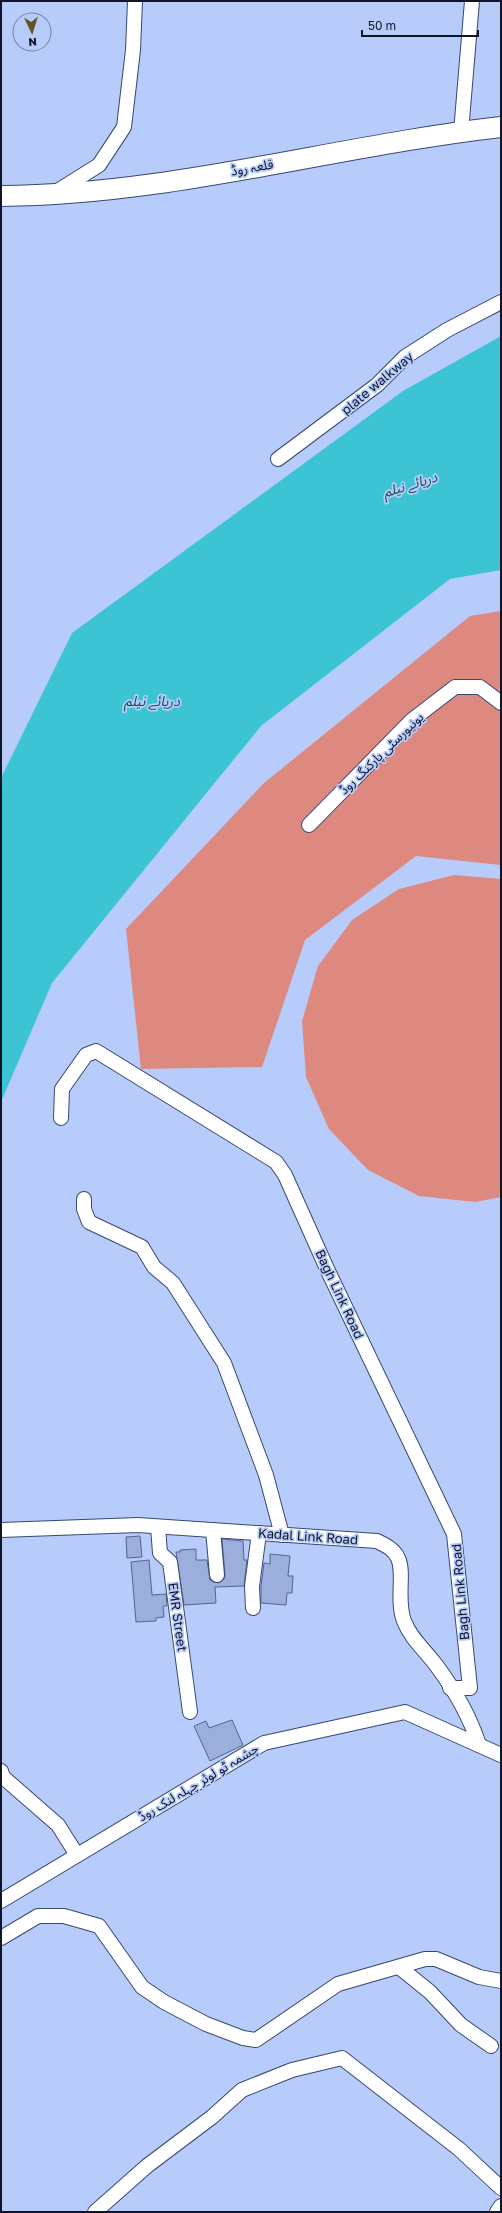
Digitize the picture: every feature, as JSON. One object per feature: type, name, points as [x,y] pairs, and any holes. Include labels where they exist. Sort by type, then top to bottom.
[{"type":"street","points":[[51,196],[99,165],[124,126],[133,50],[135,1]]},
{"type":"street","points":[[460,132],[472,1]]},
{"type":"street","name":"قلعہ روڈ","points":[[1,196],[51,196],[131,188],[460,132],[501,127]]},
{"type":"street","name":"plate walkway","points":[[278,458],[377,385],[405,357],[447,330],[501,302]]},
{"type":"street","name":"یونیورسٹی پارکنگ روڈ","points":[[309,825],[412,720],[455,687],[480,687],[501,704]]},
{"type":"street","name":"Bagh Link Road","points":[[61,1118],[62,1089],[86,1055],[96,1051],[276,1162],[285,1175],[331,1278],[454,1534],[470,1688],[450,1688]]},
{"type":"street","points":[[84,1200],[84,1209],[89,1222],[142,1247],[154,1267],[173,1283],[224,1363],[266,1475],[282,1535]]},
{"type":"street","name":"Kadal Link Road","points":[[1,1530],[138,1525],[377,1541],[390,1548],[398,1558],[400,1569],[399,1598],[404,1620],[415,1641],[436,1666],[450,1688],[473,1728],[479,1745]]},
{"type":"street","name":"EMR Street","points":[[158,1527],[160,1553],[170,1562],[190,1712]]},
{"type":"street","points":[[213,1530],[217,1575]]},
{"type":"street","points":[[252,1608],[252,1586],[259,1533]]},
{"type":"street","name":"چشمہ ٹو لوئر چہلہ لنک روڈ","points":[[1,1901],[264,1743],[405,1712],[501,1755]]},
{"type":"street","points":[[1,1771],[3,1777],[58,1825],[77,1855]]},
{"type":"street","points":[[1,1938],[38,1916],[64,1916],[99,1926],[142,1987],[164,2002],[206,2024],[243,2038],[256,2040],[338,1984],[425,1959],[436,1959],[479,1977],[501,1982]]},
{"type":"street","points":[[399,1967],[430,1992],[461,2025],[491,2046]]},
{"type":"street","points":[[95,2212],[147,2166],[212,2118],[242,2090],[292,2070],[342,2058],[459,2149],[501,2188]]},
{"type":"street","points":[[497,2212],[501,2206]]},
{"type":"shaded area","points":[[501,611],[501,865],[416,856],[305,940],[262,1067],[141,1069],[126,929],[264,783],[470,616]]},
{"type":"shaded area","points":[[454,875],[501,879],[501,1197],[475,1202],[419,1196],[368,1170],[329,1129],[306,1077],[302,1021],[318,966],[352,920],[399,889]]},
{"type":"water","name":"دریائے نیلم","points":[[501,336],[501,570],[450,579],[261,726],[52,983],[1,1102],[1,778],[72,633],[403,391]]},
{"type":"building","points":[[140,1536],[142,1557],[127,1558],[126,1537]]},
{"type":"building","points":[[222,1539],[243,1541],[244,1560],[247,1560],[244,1586],[215,1587],[216,1603],[184,1605],[176,1552],[180,1552],[180,1550],[196,1549],[196,1560],[207,1560],[210,1580],[218,1583],[224,1579],[225,1575]]},
{"type":"building","points":[[270,1554],[290,1556],[288,1576],[293,1576],[292,1593],[287,1593],[286,1605],[261,1603],[261,1586],[264,1563],[270,1564]]},
{"type":"building","points":[[149,1560],[152,1595],[166,1594],[167,1606],[163,1606],[164,1617],[156,1618],[156,1621],[136,1622],[131,1562]]},
{"type":"building","points":[[232,1720],[243,1745],[210,1761],[194,1726],[206,1721],[209,1728]]}]
